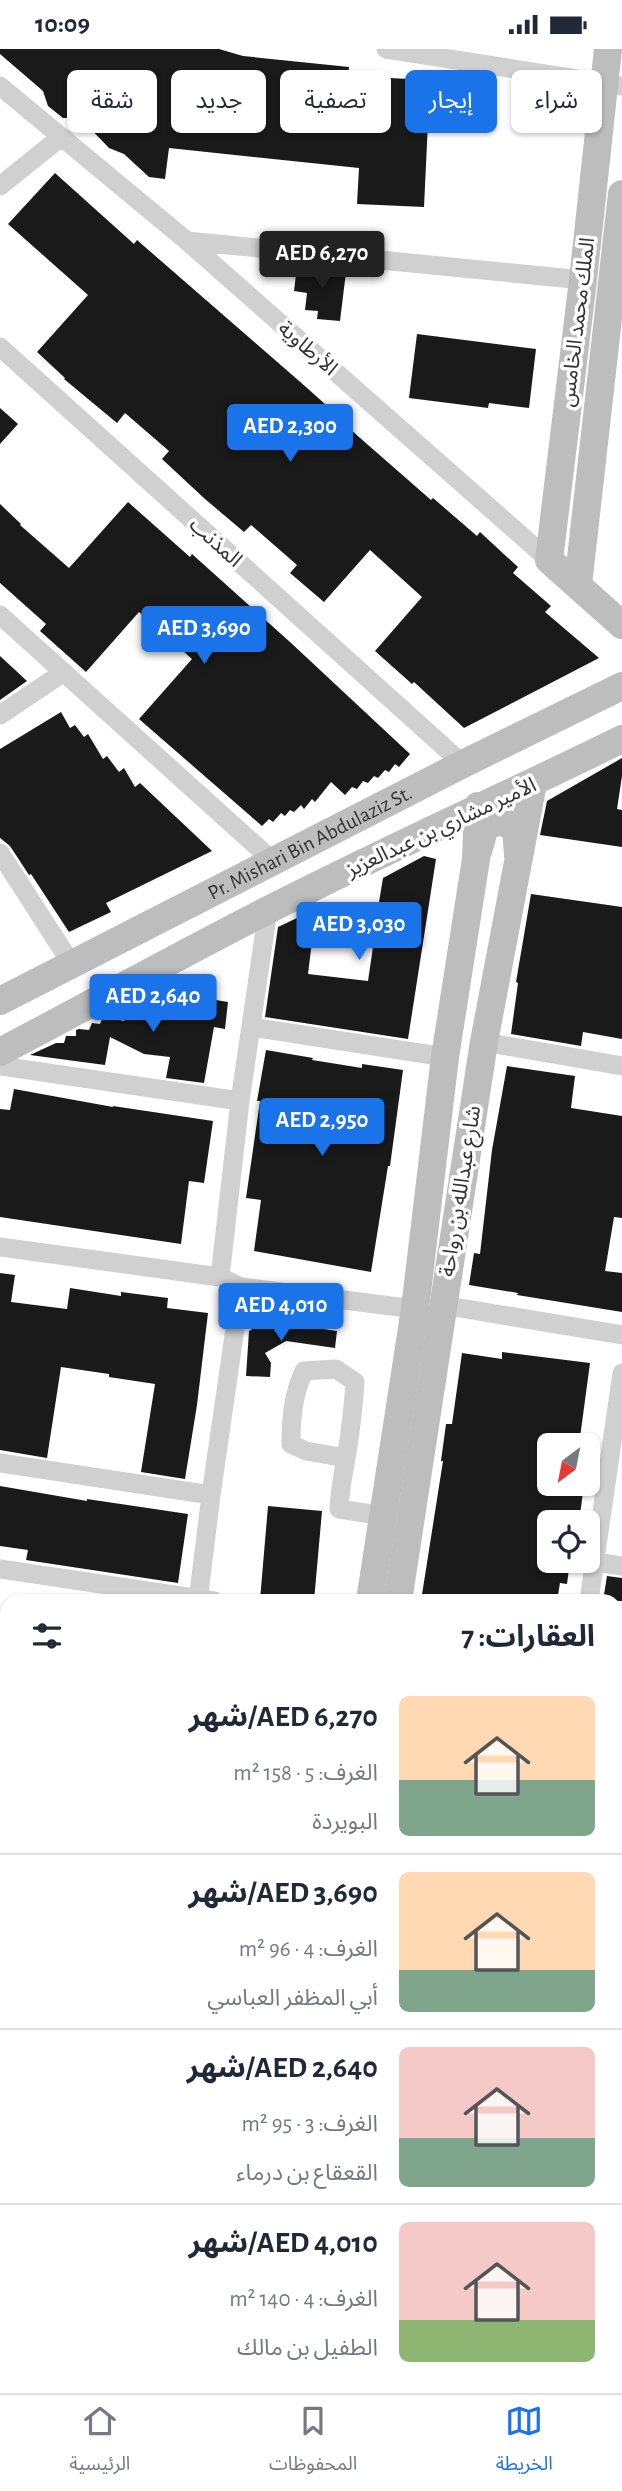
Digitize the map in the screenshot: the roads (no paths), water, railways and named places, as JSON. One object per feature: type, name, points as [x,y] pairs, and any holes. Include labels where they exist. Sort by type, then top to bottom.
[{"type":"street","points":[[386,49],[612,85]]},
{"type":"street","name":"الملك محمد الخامس","points":[[549,560],[583,280],[612,85],[608,49]]},
{"type":"street","name":"الأرطاوية","points":[[0,86],[187,241],[549,560]]},
{"type":"street","points":[[0,186],[61,137]]},
{"type":"street","name":"الملك محمد الخامس","points":[[578,585],[612,371],[622,194]]},
{"type":"street","points":[[187,241],[583,280]]},
{"type":"street","name":"المذنب","points":[[0,348],[463,764]]},
{"type":"street","points":[[549,560],[622,625]]},
{"type":"street","points":[[0,615],[273,861]]},
{"type":"street","points":[[0,715],[64,672]]},
{"type":"street","name":"Pr. Mishari Bin Abdulaziz St.","points":[[0,1001],[463,764],[622,686]]},
{"type":"street","name":"الأمير مشاري بن عبدالعزيز","points":[[0,1052],[268,910],[478,806],[533,783],[622,739]]},
{"type":"street","name":"شارع عبدالله بن رواحة","points":[[371,1594],[384,1516],[484,1042],[533,783]]},
{"type":"street","name":"شارع عبدالله بن رواحة","points":[[399,1594],[428,1307],[444,1057],[476,859],[478,806]]},
{"type":"street","points":[[476,859],[485,827],[499,821],[516,827],[518,861]]},
{"type":"street","points":[[0,853],[71,963]]},
{"type":"street","points":[[220,1277],[240,1101],[268,910]]},
{"type":"street","points":[[251,1027],[444,1057]]},
{"type":"street","points":[[484,1042],[622,1066]]},
{"type":"street","points":[[0,1066],[240,1101]]},
{"type":"street","points":[[0,1247],[220,1277],[241,1287],[428,1307],[622,1335]]},
{"type":"street","points":[[203,1594],[211,1495],[241,1287]]},
{"type":"street","points":[[346,1458],[306,1451],[291,1444],[295,1390],[304,1371],[336,1369],[355,1382],[346,1458],[340,1481],[339,1509],[384,1516]]},
{"type":"street","points":[[600,1533],[622,1373]]},
{"type":"street","points":[[0,1463],[211,1495]]},
{"type":"street","points":[[600,1563],[622,1566]]},
{"type":"street","points":[[0,1569],[164,1594]]},
{"type":"street","points":[[590,1594],[594,1573]]}]
